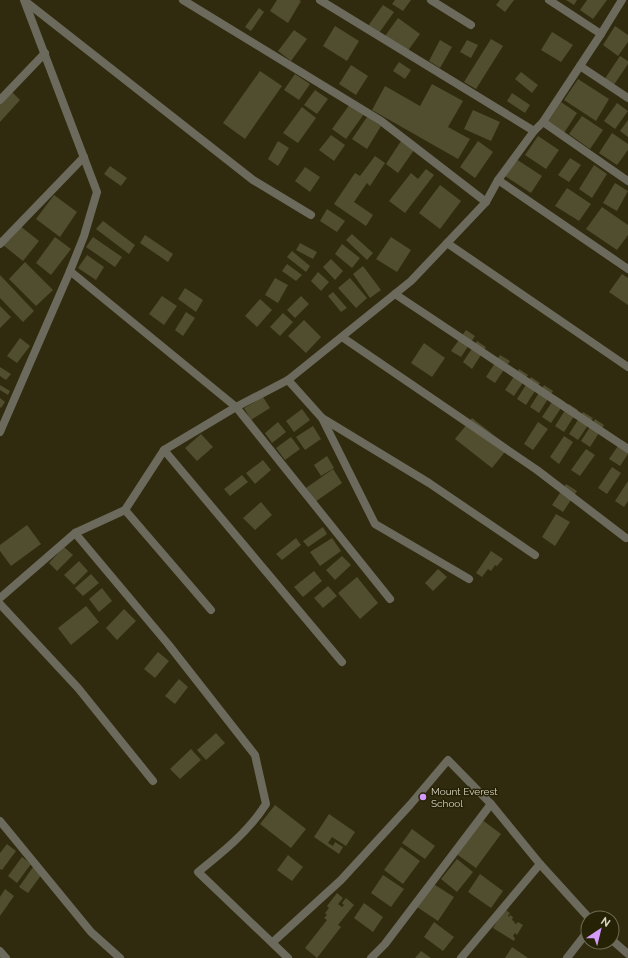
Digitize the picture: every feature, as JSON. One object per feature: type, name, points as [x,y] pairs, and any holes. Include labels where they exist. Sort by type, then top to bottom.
[{"type":"street","points":[[0,432],[84,236],[97,192],[24,0]]},
{"type":"street","points":[[24,0],[253,180],[311,215]]},
{"type":"street","points":[[183,0],[381,121],[486,202]]},
{"type":"street","points":[[320,0],[534,131]]},
{"type":"street","points":[[431,0],[471,25]]},
{"type":"street","points":[[549,0],[602,34]]},
{"type":"street","points":[[0,598],[75,533],[125,510],[164,450],[236,407],[288,380],[411,281],[486,202],[498,180],[534,131],[543,122],[602,34],[622,0]]},
{"type":"street","points":[[0,100],[45,53]]},
{"type":"street","points":[[580,66],[628,98]]},
{"type":"street","points":[[543,122],[628,181]]},
{"type":"street","points":[[0,244],[84,158]]},
{"type":"street","points":[[498,180],[628,269]]},
{"type":"street","points":[[447,243],[628,367]]},
{"type":"street","points":[[70,270],[236,407],[390,600]]},
{"type":"street","points":[[395,294],[628,449]]},
{"type":"street","points":[[342,337],[537,470],[626,538]]},
{"type":"street","points":[[288,380],[322,418],[375,524],[469,579]]},
{"type":"street","points":[[322,418],[429,483],[535,555]]},
{"type":"street","points":[[164,450],[342,662]]},
{"type":"street","points":[[125,510],[212,610]]},
{"type":"street","points":[[75,533],[168,644],[255,755],[266,804],[259,815],[230,846],[198,872],[288,958]]},
{"type":"street","points":[[0,604],[78,688],[152,781]]},
{"type":"street","points":[[272,942],[341,880],[410,805],[448,760],[490,804],[540,864],[582,910]]},
{"type":"street","points":[[371,958],[384,944],[490,804]]},
{"type":"street","points":[[0,821],[91,932],[120,958]]},
{"type":"street","points":[[461,958],[540,864]]},
{"type":"street","points":[[567,958],[580,941]]},
{"type":"street","points":[[620,947],[628,954]]},
{"type":"street","points":[[0,951],[6,958]]},
{"type":"building","points":[[277,0],[301,1],[288,23],[270,11]]},
{"type":"building","points":[[395,0],[411,0],[403,11],[392,4]]},
{"type":"building","points":[[500,0],[514,0],[505,12],[496,5]]},
{"type":"building","points":[[566,0],[577,0],[574,5]]},
{"type":"building","points":[[587,0],[607,0],[593,19],[580,10]]},
{"type":"building","points":[[383,5],[394,12],[379,33],[368,26]]},
{"type":"building","points":[[259,8],[264,12],[251,31],[245,27]]},
{"type":"building","points":[[398,18],[420,34],[407,52],[385,36]]},
{"type":"building","points":[[335,26],[359,41],[347,61],[323,46]]},
{"type":"building","points":[[615,26],[628,35],[628,42],[618,56],[603,45]]},
{"type":"building","points":[[294,30],[307,39],[291,61],[278,51]]},
{"type":"building","points":[[552,32],[573,45],[561,62],[541,50]]},
{"type":"building","points":[[491,39],[503,46],[476,89],[464,82]]},
{"type":"building","points":[[440,40],[452,47],[440,68],[429,61]]},
{"type":"building","points":[[467,40],[478,45],[471,58],[460,52]]},
{"type":"building","points":[[620,56],[628,61],[628,64],[613,86],[604,80]]},
{"type":"building","points":[[399,62],[411,70],[405,79],[393,71]]},
{"type":"building","points":[[351,65],[368,76],[356,95],[339,84]]},
{"type":"building","points":[[260,71],[282,86],[245,139],[223,123]]},
{"type":"building","points":[[521,72],[538,85],[532,93],[515,79]]},
{"type":"building","points":[[295,74],[310,84],[299,100],[284,90]]},
{"type":"building","points":[[578,79],[609,99],[596,121],[564,100]]},
{"type":"building","points":[[432,84],[463,101],[448,127],[470,139],[458,159],[372,110],[385,86],[420,106]]},
{"type":"building","points":[[9,89],[20,100],[0,122],[0,99]]},
{"type":"building","points":[[315,90],[328,99],[317,114],[304,105]]},
{"type":"building","points":[[512,93],[530,105],[525,113],[507,101]]},
{"type":"building","points":[[561,102],[577,113],[564,133],[548,122]]},
{"type":"building","points":[[617,103],[628,111],[615,129],[604,121]]},
{"type":"building","points":[[350,104],[364,114],[346,139],[332,129]]},
{"type":"building","points":[[302,107],[316,118],[298,143],[283,133]]},
{"type":"building","points":[[473,110],[500,122],[491,141],[464,129]]},
{"type":"building","points":[[582,116],[603,130],[590,149],[569,134]]},
{"type":"building","points":[[367,117],[381,126],[367,149],[352,139]]},
{"type":"building","points":[[628,120],[628,137],[620,131]]},
{"type":"building","points":[[612,133],[628,144],[628,150],[617,165],[599,153]]},
{"type":"building","points":[[331,135],[345,145],[334,161],[319,150]]},
{"type":"building","points":[[538,136],[559,150],[546,169],[525,155]]},
{"type":"building","points":[[278,141],[289,148],[278,166],[268,159]]},
{"type":"building","points":[[401,141],[414,150],[398,173],[386,164]]},
{"type":"building","points":[[478,141],[493,152],[475,178],[460,167]]},
{"type":"building","points":[[375,156],[385,163],[370,186],[367,183],[354,202],[373,215],[366,226],[334,204],[355,173],[360,176]]},
{"type":"building","points":[[570,158],[581,165],[569,182],[558,175]]},
{"type":"building","points":[[516,159],[542,176],[531,193],[505,176]]},
{"type":"building","points":[[594,165],[607,174],[592,198],[579,189]]},
{"type":"building","points":[[110,166],[127,178],[121,186],[104,174]]},
{"type":"building","points":[[305,167],[320,177],[310,192],[295,181]]},
{"type":"building","points":[[426,169],[434,175],[405,213],[389,201],[411,173],[418,179]]},
{"type":"building","points":[[615,183],[628,191],[617,211],[603,203]]},
{"type":"building","points":[[440,185],[461,201],[440,229],[419,213]]},
{"type":"building","points":[[567,188],[591,204],[579,221],[555,206]]},
{"type":"building","points":[[54,195],[77,212],[60,237],[36,219]]},
{"type":"building","points":[[602,207],[628,225],[628,235],[617,250],[586,229]]},
{"type":"building","points":[[327,209],[345,221],[337,232],[320,221]]},
{"type":"building","points":[[103,221],[135,245],[129,254],[96,229]]},
{"type":"building","points":[[19,225],[39,241],[23,261],[3,245]]},
{"type":"building","points":[[352,234],[373,253],[367,260],[346,240]]},
{"type":"building","points":[[145,235],[173,254],[168,262],[140,243]]},
{"type":"building","points":[[55,237],[71,249],[51,275],[36,263]]},
{"type":"building","points":[[93,237],[122,257],[115,267],[86,247]]},
{"type":"building","points":[[391,237],[411,250],[397,272],[376,259]]},
{"type":"building","points":[[300,243],[317,252],[313,259],[296,250]]},
{"type":"building","points":[[342,244],[360,258],[352,268],[335,254]]},
{"type":"building","points":[[292,251],[310,266],[306,272],[287,257]]},
{"type":"building","points":[[87,255],[104,267],[96,280],[78,268]]},
{"type":"building","points":[[331,259],[343,271],[335,280],[323,267]]},
{"type":"building","points":[[25,262],[53,290],[36,306],[9,279]]},
{"type":"building","points":[[287,264],[302,275],[296,281],[282,271]]},
{"type":"building","points":[[363,266],[381,290],[370,298],[353,274]]},
{"type":"building","points":[[318,272],[329,282],[321,291],[311,281]]},
{"type":"building","points":[[622,274],[628,278],[628,305],[609,292]]},
{"type":"building","points":[[0,275],[34,311],[23,322],[0,298]]},
{"type":"building","points":[[275,278],[288,285],[278,303],[265,295]]},
{"type":"building","points":[[350,278],[367,298],[356,308],[338,288]]},
{"type":"building","points":[[185,288],[203,300],[196,312],[178,299]]},
{"type":"building","points":[[333,292],[347,308],[341,312],[328,296]]},
{"type":"building","points":[[162,296],[177,306],[164,325],[149,314]]},
{"type":"building","points":[[301,296],[309,304],[295,318],[287,310]]},
{"type":"building","points":[[260,299],[272,310],[257,327],[245,316]]},
{"type":"building","points":[[0,306],[11,317],[0,328]]},
{"type":"building","points":[[186,312],[195,318],[183,336],[175,330]]},
{"type":"building","points":[[283,313],[293,322],[280,336],[270,327]]},
{"type":"building","points":[[304,320],[321,337],[306,353],[288,336]]},
{"type":"building","points":[[466,330],[475,336],[461,357],[451,351]]},
{"type":"building","points":[[20,338],[30,346],[17,363],[7,356]]},
{"type":"building","points":[[477,341],[486,347],[472,369],[463,362]]},
{"type":"building","points":[[424,343],[445,358],[432,377],[411,363]]},
{"type":"building","points":[[500,355],[510,361],[495,383],[486,377]]},
{"type":"building","points":[[0,367],[11,374],[6,380],[0,376]]},
{"type":"building","points":[[519,369],[528,375],[514,396],[505,390]]},
{"type":"building","points":[[531,377],[540,383],[526,405],[517,399]]},
{"type":"building","points":[[0,385],[10,391],[8,395],[0,390]]},
{"type":"building","points":[[544,385],[553,391],[539,413],[530,407]]},
{"type":"building","points":[[556,396],[565,402],[551,423],[542,417]]},
{"type":"building","points":[[263,397],[270,408],[251,420],[244,408]]},
{"type":"building","points":[[0,398],[5,402],[1,408],[0,407]]},
{"type":"building","points":[[569,404],[578,410],[564,432],[555,426]]},
{"type":"building","points":[[302,409],[310,420],[294,432],[286,421]]},
{"type":"building","points":[[583,412],[593,418],[578,440],[569,434]]},
{"type":"building","points":[[472,418],[509,447],[492,468],[455,439]]},
{"type":"building","points":[[595,419],[604,425],[590,447],[581,441]]},
{"type":"building","points":[[278,422],[286,432],[272,443],[265,433]]},
{"type":"building","points":[[538,422],[548,429],[533,450],[524,444]]},
{"type":"building","points":[[313,426],[321,439],[305,450],[296,437]]},
{"type":"building","points":[[201,434],[213,447],[197,461],[185,448]]},
{"type":"building","points":[[564,436],[573,442],[559,464],[550,457]]},
{"type":"building","points":[[291,437],[300,449],[285,460],[276,448]]},
{"type":"building","points":[[622,440],[628,444],[628,454],[620,466],[609,459]]},
{"type":"building","points":[[586,449],[595,455],[580,476],[571,470]]},
{"type":"building","points":[[327,456],[334,468],[321,476],[314,465]]},
{"type":"building","points":[[263,460],[271,470],[255,484],[246,473]]},
{"type":"building","points":[[612,467],[621,473],[607,494],[598,488]]},
{"type":"building","points":[[333,469],[342,483],[315,502],[306,488]]},
{"type":"building","points":[[242,475],[248,482],[230,496],[224,489]]},
{"type":"building","points":[[628,481],[628,501],[624,507],[615,501]]},
{"type":"building","points":[[566,484],[577,491],[563,512],[552,505]]},
{"type":"building","points":[[261,502],[272,515],[255,530],[243,518]]},
{"type":"building","points":[[556,514],[570,522],[555,546],[542,537]]},
{"type":"building","points":[[27,525],[41,544],[11,566],[0,551],[0,545]]},
{"type":"building","points":[[323,527],[327,534],[308,547],[303,541]]},
{"type":"building","points":[[296,538],[301,545],[282,560],[276,554]]},
{"type":"building","points":[[332,538],[341,551],[320,566],[310,552]]},
{"type":"building","points":[[64,547],[73,555],[57,571],[49,563]]},
{"type":"building","points":[[491,551],[503,559],[497,566],[495,565],[491,571],[488,569],[482,577],[476,573]]},
{"type":"building","points":[[342,556],[351,565],[335,580],[326,570]]},
{"type":"building","points":[[79,561],[88,571],[74,585],[64,575]]},
{"type":"building","points":[[438,569],[447,577],[433,591],[425,583]]},
{"type":"building","points":[[314,571],[322,581],[303,597],[294,587]]},
{"type":"building","points":[[91,574],[99,583],[83,596],[75,588]]},
{"type":"building","points":[[357,577],[378,603],[360,619],[338,593]]},
{"type":"building","points":[[328,586],[337,596],[323,608],[314,598]]},
{"type":"building","points":[[102,588],[112,601],[99,612],[89,599]]},
{"type":"building","points":[[86,606],[99,622],[71,645],[58,628]]},
{"type":"building","points":[[124,609],[136,621],[117,640],[106,628]]},
{"type":"building","points":[[158,652],[169,661],[155,678],[144,669]]},
{"type":"building","points":[[179,679],[188,687],[175,704],[165,696]]},
{"type":"building","points":[[216,733],[225,743],[206,760],[197,750]]},
{"type":"building","points":[[191,749],[201,760],[180,779],[170,769]]},
{"type":"building","points":[[275,805],[306,829],[291,848],[260,824]]},
{"type":"building","points":[[329,814],[355,832],[346,846],[332,837],[328,843],[333,846],[335,842],[343,847],[339,854],[314,837]]},
{"type":"building","points":[[481,819],[501,834],[476,868],[455,853]]},
{"type":"building","points":[[412,829],[435,846],[425,859],[402,843]]},
{"type":"building","points":[[7,844],[16,851],[2,870],[0,869],[0,853]]},
{"type":"building","points":[[401,847],[420,861],[403,884],[384,870]]},
{"type":"building","points":[[288,855],[303,867],[292,881],[277,870]]},
{"type":"building","points":[[22,857],[31,864],[17,883],[8,876]]},
{"type":"building","points":[[457,859],[473,872],[457,892],[441,879]]},
{"type":"building","points":[[33,867],[42,874],[28,893],[19,887]]},
{"type":"building","points":[[480,874],[503,891],[491,908],[468,892]]},
{"type":"building","points":[[383,875],[404,889],[391,907],[371,893]]},
{"type":"building","points":[[432,883],[454,897],[438,921],[417,907]]},
{"type":"building","points":[[5,889],[14,896],[0,916],[0,897]]},
{"type":"building","points":[[337,893],[343,898],[338,904],[342,907],[344,905],[342,903],[346,898],[354,905],[338,925],[341,927],[317,958],[305,948],[327,920],[324,918],[327,915],[325,913],[329,908],[327,906]]},
{"type":"building","points":[[364,903],[383,917],[373,932],[354,918]]},
{"type":"building","points":[[504,909],[510,913],[508,916],[509,917],[510,915],[513,917],[512,920],[515,922],[514,923],[516,924],[518,922],[523,925],[517,935],[515,933],[513,936],[515,938],[514,941],[493,928]]},
{"type":"building","points":[[434,922],[454,937],[443,951],[424,937]]},
{"type":"building","points":[[512,947],[528,958],[505,958]]},
{"type":"building","points":[[421,951],[431,958],[415,958]]},
{"type":"place","name":"Mount Everest School","points":[[423,797]]}]
